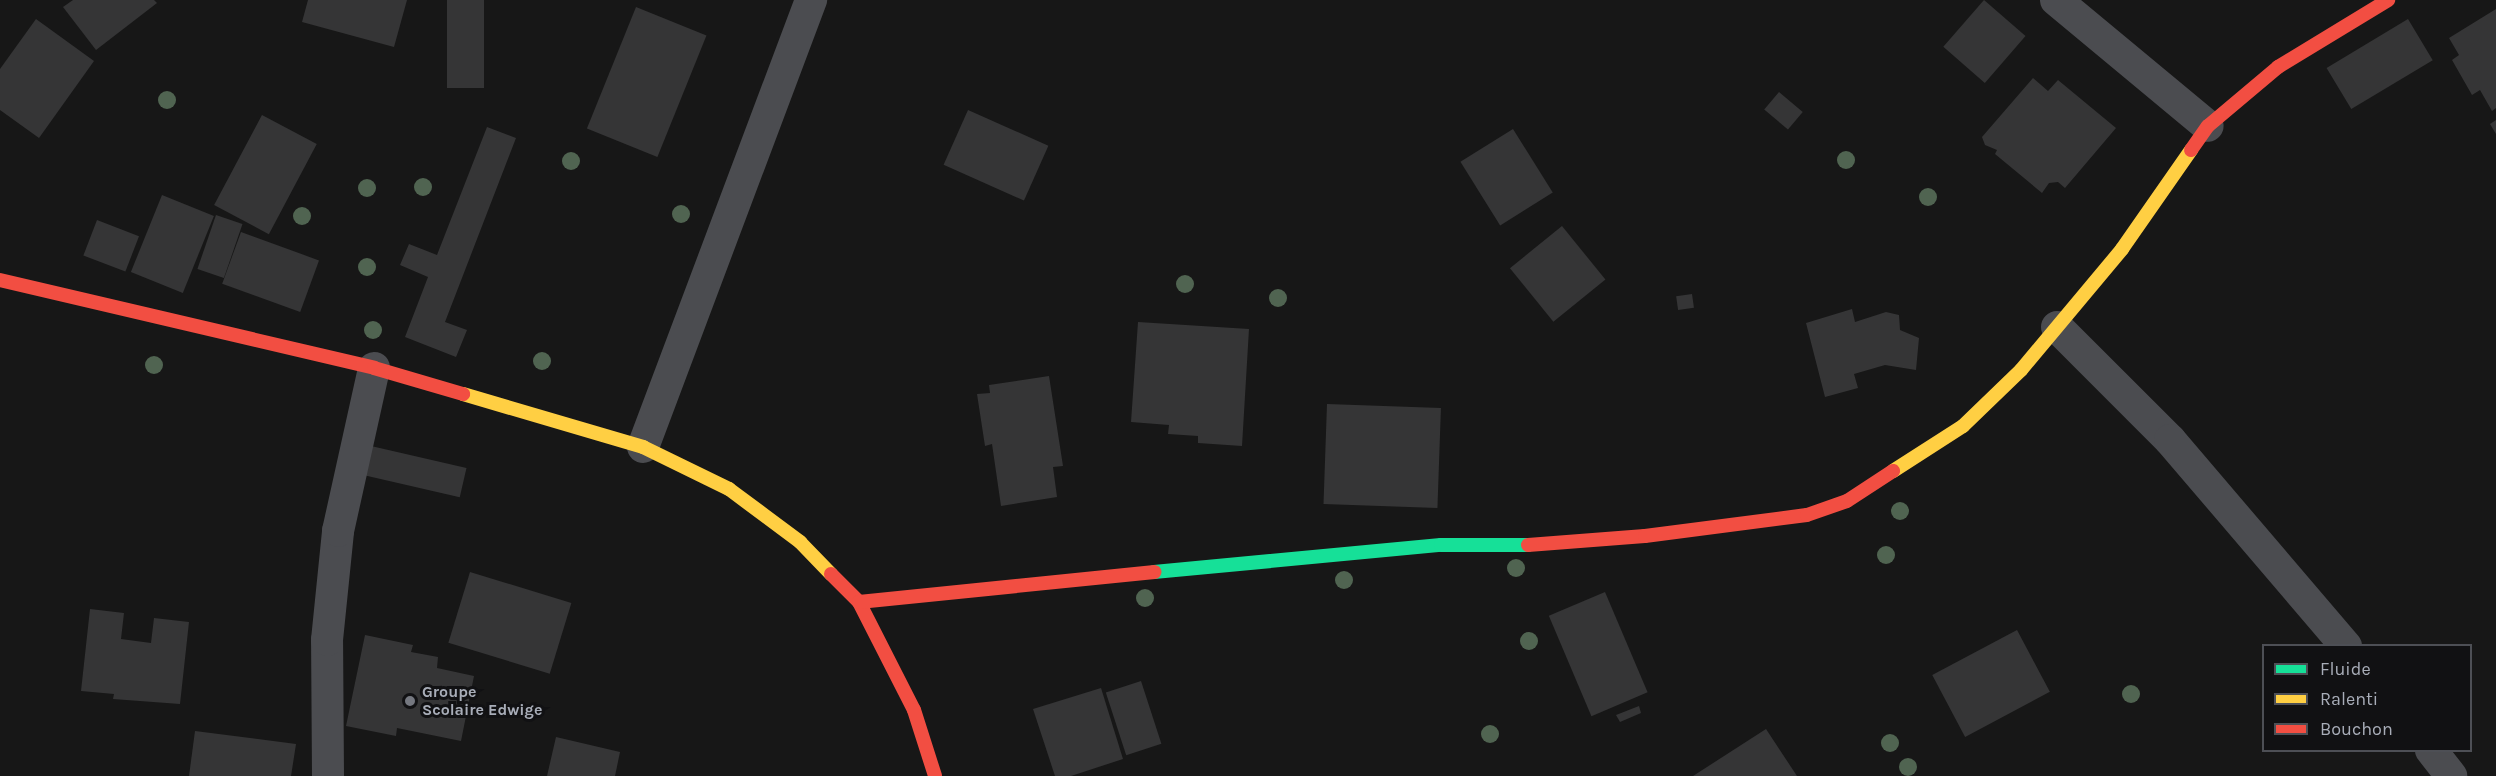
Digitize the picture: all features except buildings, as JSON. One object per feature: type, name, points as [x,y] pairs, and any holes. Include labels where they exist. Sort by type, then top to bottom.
[{"type":"street","points":[[643,447],[811,0]]},
{"type":"street","points":[[2056,0],[2208,126]]},
{"type":"street","points":[[859,602],[966,589],[1440,545],[1599,541],[1807,515],[1847,501],[1963,426],[2021,370],[2122,249],[2208,126],[2278,67],[2388,0]]},
{"type":"street","points":[[0,280],[374,368],[643,447],[729,489],[800,542],[859,602],[914,710],[935,776]]},
{"type":"street","points":[[2057,327],[2170,440],[2345,644]]},
{"type":"street","points":[[328,776],[327,640],[338,531],[374,368]]},
{"type":"street","points":[[2433,752],[2451,776]]},
{"type":"traffic: fast","points":[[1154,572],[1441,545],[1528,545]]},
{"type":"traffic: slow","points":[[1893,471],[1963,426],[2021,370],[2122,249],[2191,150]]},
{"type":"traffic: slow","points":[[463,394],[643,447],[729,489],[800,542],[831,574]]},
{"type":"traffic: jam","points":[[2191,150],[2208,126],[2278,67],[2388,0]]},
{"type":"traffic: jam","points":[[0,280],[374,368],[463,394]]},
{"type":"traffic: jam","points":[[1528,545],[1645,536],[1807,515],[1847,501],[1893,471]]},
{"type":"traffic: jam","points":[[859,602],[1154,572]]},
{"type":"traffic: jam","points":[[831,574],[859,602],[914,710],[935,776]]},
{"type":"place","name":"Groupe Scolaire Edwige","points":[[410,701]]}]
